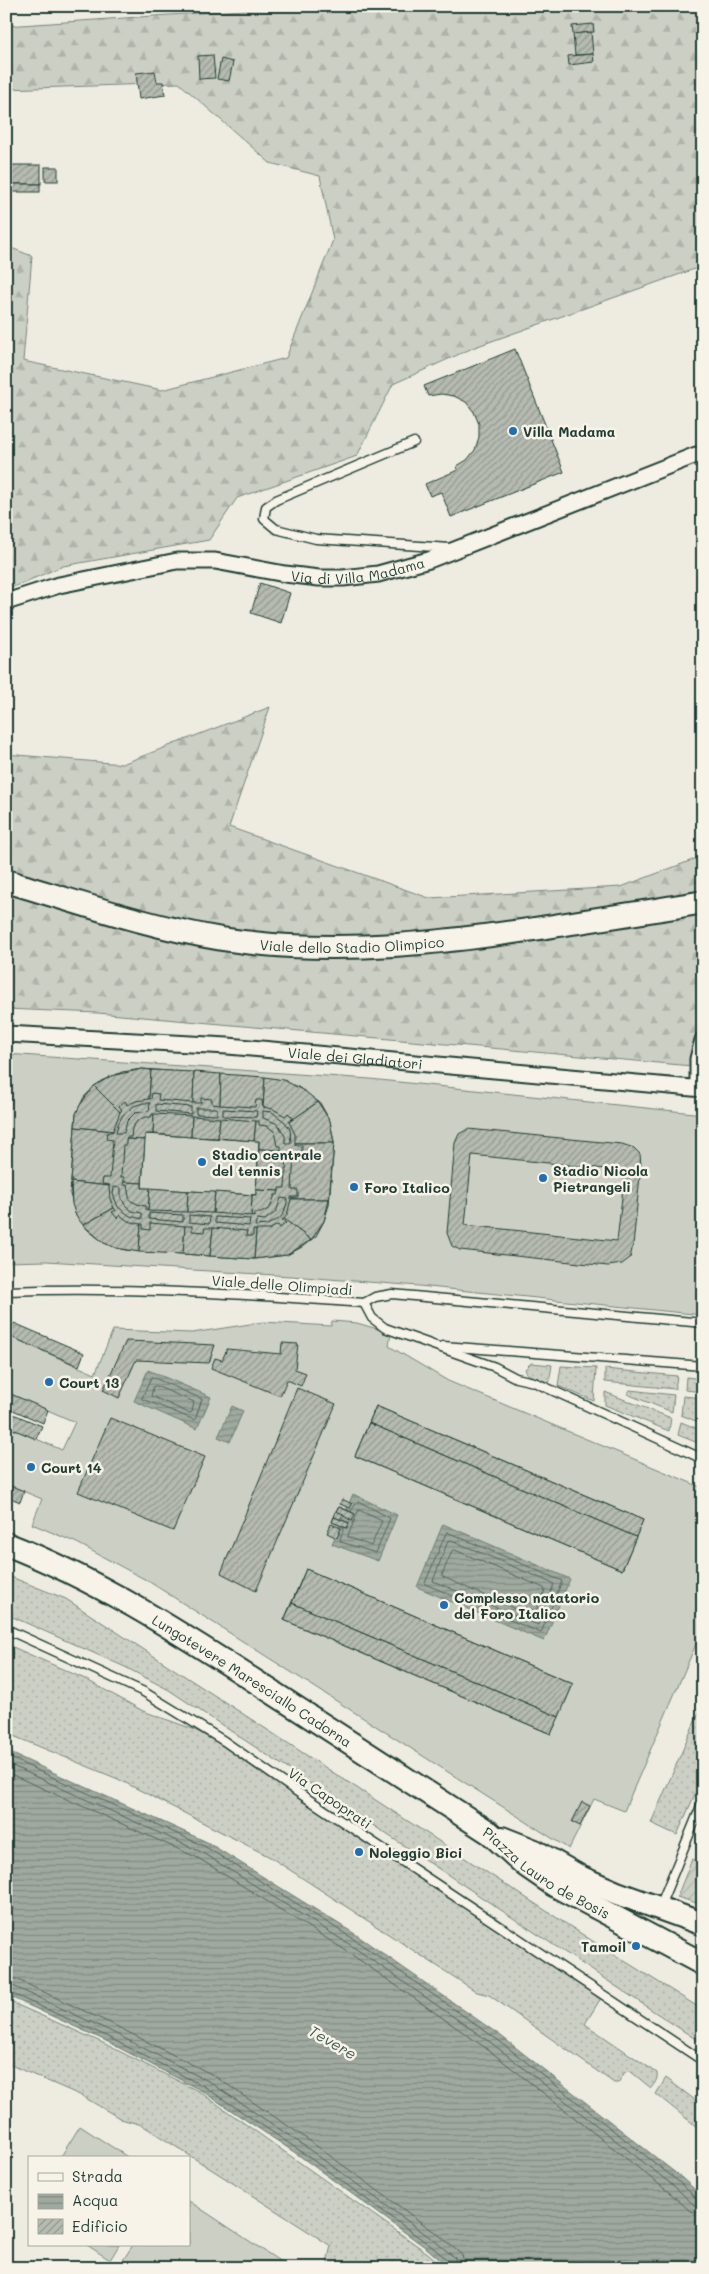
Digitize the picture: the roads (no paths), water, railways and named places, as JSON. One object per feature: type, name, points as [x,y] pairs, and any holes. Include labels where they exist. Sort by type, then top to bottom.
[{"type":"main road","name":"Viale dello Stadio Olimpico","points":[[6,881],[195,934],[248,942],[289,945],[399,946],[446,942],[498,936],[703,902]]},
{"type":"main road","name":"Lungotevere Maresciallo Cadorna","points":[[6,1544],[64,1569],[141,1610],[213,1654],[490,1833]]},
{"type":"main road","name":"Piazza Lauro de Bosis","points":[[490,1833],[534,1851],[582,1878],[658,1909],[703,1924]]},
{"type":"main road","name":"Piazza Lauro de Bosis","points":[[490,1833],[525,1866],[554,1885],[703,1964]]},
{"type":"street","name":"Via di Villa Madama","points":[[6,602],[58,585],[177,561],[215,561],[291,575],[343,578],[378,574],[405,568],[699,454]]},
{"type":"street","name":"Viale dei Gladiatori","points":[[6,1034],[228,1046],[700,1088]]},
{"type":"street","points":[[700,1088],[698,1059],[703,1040]]},
{"type":"lane","points":[[414,442],[276,500],[266,508],[264,519],[276,529],[316,540],[457,548]]},
{"type":"lane","name":"Viale delle Olimpiadi","points":[[6,1291],[54,1289],[228,1293],[364,1303],[375,1297],[392,1294],[703,1323]]},
{"type":"lane","points":[[364,1303],[372,1318],[381,1326],[495,1367],[516,1378],[534,1382],[703,1459]]},
{"type":"lane","points":[[431,1345],[703,1366]]},
{"type":"lane","name":"Via Capoprati","points":[[6,1629],[144,1692],[224,1741],[703,2060]]},
{"type":"lane","points":[[658,1909],[703,1801]]},
{"type":"water","points":[[148,1370],[211,1397],[197,1429],[134,1401]]},
{"type":"water","points":[[232,1406],[243,1411],[230,1442],[218,1437]]},
{"type":"water","points":[[353,1494],[397,1515],[378,1561],[332,1544]]},
{"type":"water","points":[[443,1524],[570,1579],[544,1641],[417,1587]]},
{"type":"water","name":"Tevere","points":[[6,1751],[207,1842],[355,1934],[501,2036],[682,2178],[703,2197],[703,2268],[449,2268],[429,2250],[297,2154],[202,2091],[104,2040],[6,1995]]},
{"type":"place","name":"Villa Madama","points":[[513,431]]},
{"type":"place","name":"Stadio centrale del tennis","points":[[202,1162]]},
{"type":"place","name":"Stadio Nicola Pietrangeli","points":[[543,1178]]},
{"type":"place","name":"Foro Italico","points":[[354,1187]]},
{"type":"place","name":"Court 13","points":[[49,1382]]},
{"type":"place","name":"Court 14","points":[[31,1467]]},
{"type":"place","name":"Complesso natatorio del Foro Italico","points":[[444,1605]]},
{"type":"place","name":"Noleggio Bici","points":[[359,1852]]},
{"type":"place","name":"Tamoil","points":[[636,1946]]}]
